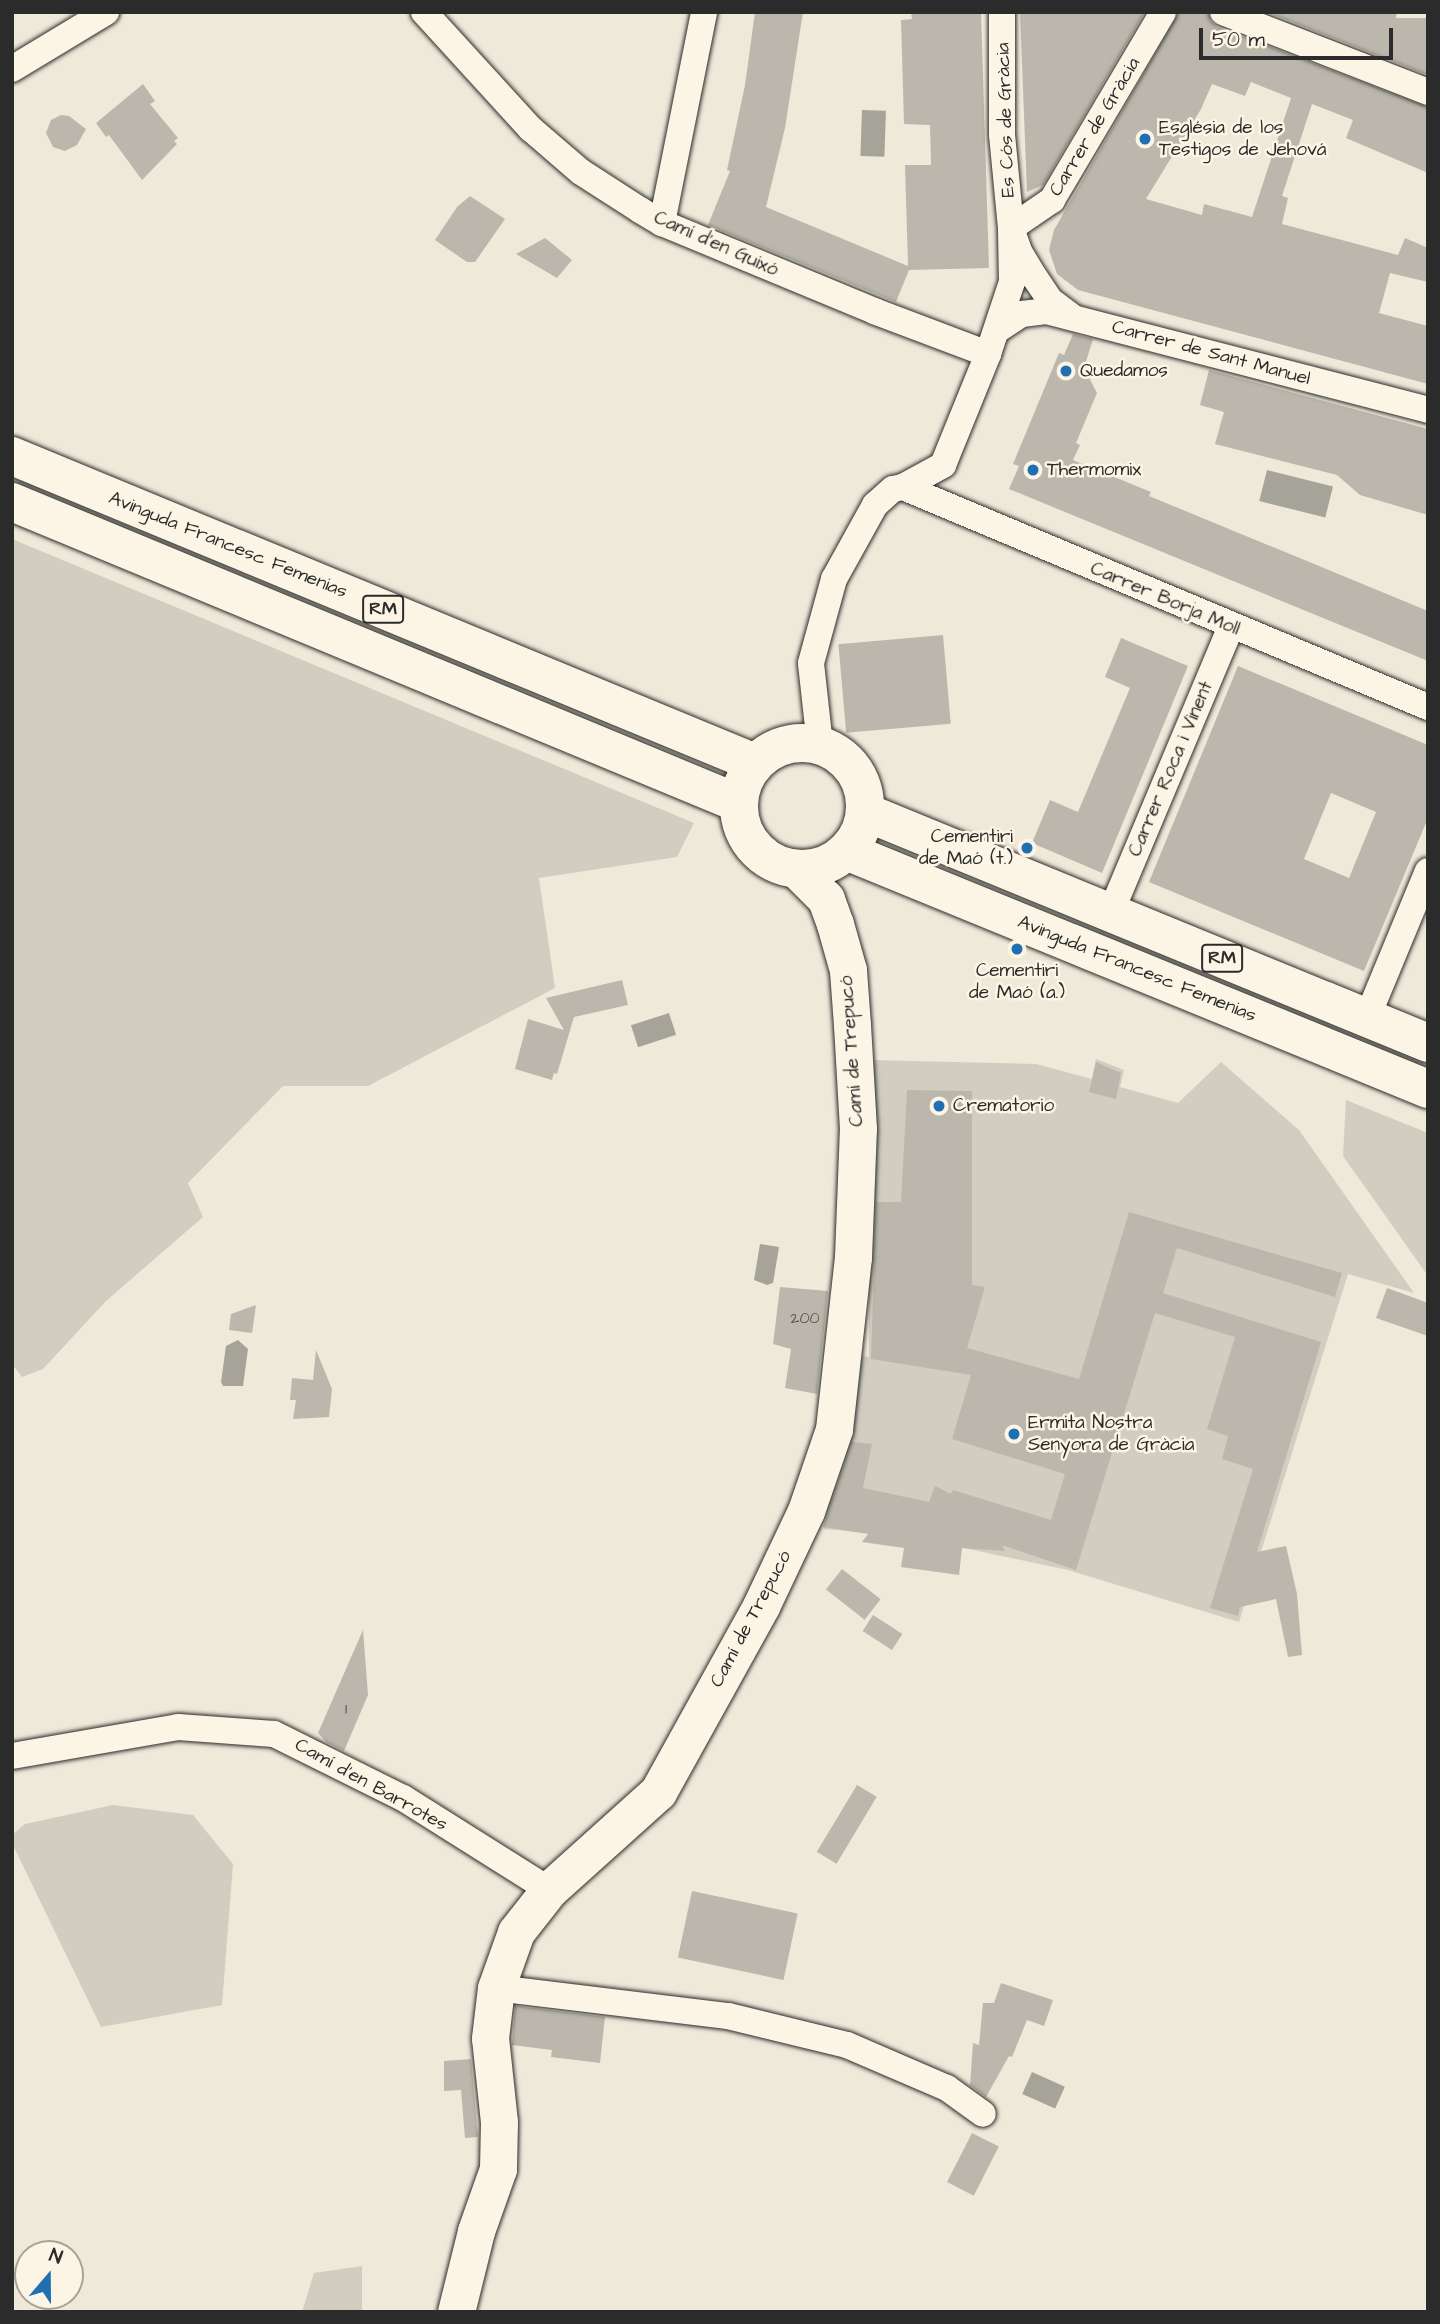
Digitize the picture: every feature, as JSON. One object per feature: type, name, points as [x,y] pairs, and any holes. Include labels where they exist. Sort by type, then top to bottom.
[{"type":"main road","name":"Avinguda Francesc Femenias","points":[[12,456],[755,763]]},
{"type":"main road","name":"RM","points":[[12,502],[738,803]]},
{"type":"main road","points":[[797,742],[821,745],[836,752],[859,778],[865,812],[862,826],[846,851],[814,868],[796,869],[777,864],[754,847],[740,822],[738,803],[743,781],[755,763],[774,748],[797,742]]},
{"type":"main road","name":"RM","points":[[865,812],[1428,1043]]},
{"type":"main road","name":"Avinguda Francesc Femenias","points":[[846,851],[1428,1089]]},
{"type":"street","points":[[12,69],[106,12]]},
{"type":"street","name":"Camí d'en Guixó","points":[[424,12],[531,129],[581,172],[662,223],[874,311],[993,342]]},
{"type":"street","points":[[662,223],[704,12]]},
{"type":"street","name":"Es Cós de Gràcia","points":[[993,342],[1012,282],[1011,228],[1002,134],[1002,12]]},
{"type":"street","name":"Carrer de Gràcia","points":[[1011,228],[1052,200],[1163,12]]},
{"type":"street","points":[[1223,12],[1428,92]]},
{"type":"street","name":"Es Cós de Gràcia","points":[[1011,228],[1019,251],[1035,278],[1051,300],[1074,318]]},
{"type":"street","name":"Carrer de Sant Manuel","points":[[993,342],[1022,314],[1045,311],[1428,410]]},
{"type":"street","points":[[821,745],[811,663],[834,579],[875,505],[893,489],[903,487],[943,465],[993,342]]},
{"type":"street","name":"Carrer Borja Moll","points":[[903,487],[1231,627],[1428,707]]},
{"type":"street","name":"Carrer Roca i Vinent","points":[[1111,912],[1231,627]]},
{"type":"street","name":"Camí de Trepucó","points":[[456,2312],[476,2231],[498,2169],[499,2122],[490,2038],[496,1988],[516,1931],[549,1890],[658,1792],[761,1606],[806,1511],[834,1429],[853,1257],[858,1129],[852,1025],[848,970],[835,924],[826,899],[796,869]]},
{"type":"street","points":[[1367,1018],[1428,870]]},
{"type":"street","name":"Camí d'en Barrotes","points":[[12,1756],[178,1727],[274,1734],[402,1798],[549,1890]]},
{"type":"street","points":[[496,1988],[728,2015],[847,2045],[947,2088],[983,2114]]},
{"type":"shaded area","points":[[862,110],[886,111],[884,157],[860,156]]},
{"type":"shaded area","points":[[1267,470],[1333,486],[1325,518],[1259,501]]},
{"type":"shaded area","points":[[12,539],[694,823],[677,857],[539,878],[555,988],[368,1086],[283,1086],[188,1183],[203,1217],[106,1301],[43,1369],[22,1377],[12,1364]]},
{"type":"shaded area","points":[[669,1013],[676,1035],[638,1047],[631,1025]]},
{"type":"shaded area","points":[[1096,1059],[1124,1070],[1120,1087],[1178,1103],[1221,1062],[1299,1130],[1414,1293],[1348,1274],[1239,1622],[1068,1570],[907,1536],[824,1529],[852,1355],[869,1357],[869,1060],[1036,1064],[1092,1079]]},
{"type":"shaded area","points":[[1346,1100],[1428,1133],[1428,1276],[1343,1156]]},
{"type":"shaded area","points":[[760,1244],[779,1247],[773,1283],[767,1285],[754,1280]]},
{"type":"shaded area","points":[[238,1340],[248,1349],[243,1386],[223,1386],[221,1382],[226,1346]]},
{"type":"shaded area","points":[[113,1805],[193,1815],[233,1864],[222,2005],[101,2027],[12,1843],[12,1835],[25,1824]]},
{"type":"shaded area","points":[[1032,2072],[1065,2087],[1055,2109],[1022,2094]]},
{"type":"shaded area","points":[[362,2266],[362,2312],[302,2312],[314,2273]]},
{"type":"building","points":[[755,12],[803,12],[785,128],[766,207],[908,266],[905,165],[931,165],[930,125],[904,124],[901,20],[912,19],[911,12],[981,12],[989,268],[909,270],[896,302],[708,225],[730,171],[727,170],[745,85]]},
{"type":"building","points":[[1020,12],[1145,12],[1043,185],[1027,192]]},
{"type":"building","points":[[1179,12],[1208,12],[1210,21],[1217,27],[1428,107],[1428,173],[1346,138],[1353,120],[1312,104],[1282,196],[1288,198],[1282,224],[1398,255],[1405,238],[1428,248],[1428,282],[1390,273],[1379,313],[1428,326],[1428,384],[1078,290],[1057,274],[1049,250],[1054,230]],"holes":[[[1251,82],[1291,98],[1252,217],[1204,204],[1202,215],[1146,199],[1201,109],[1212,84],[1245,96]]]},
{"type":"building","points":[[1267,12],[1397,12],[1396,18],[1428,18],[1428,75]]},
{"type":"building","points":[[143,84],[155,101],[150,104],[178,138],[174,141],[177,144],[142,180],[109,135],[106,137],[96,123]]},
{"type":"building","points":[[61,115],[69,116],[86,129],[77,145],[65,151],[53,147],[46,133],[51,120]]},
{"type":"building","points":[[470,196],[505,219],[475,262],[467,262],[435,240],[457,207]]},
{"type":"building","points":[[545,238],[572,260],[557,278],[516,254]]},
{"type":"building","points":[[1073,334],[1093,339],[1084,368],[1097,393],[1076,443],[1080,445],[1073,460],[1151,492],[1149,496],[1428,611],[1428,661],[1009,489],[1019,466],[1013,464],[1059,353],[1064,355]]},
{"type":"building","points":[[1209,370],[1428,429],[1428,515],[1360,495],[1337,475],[1215,444],[1224,412],[1200,405]]},
{"type":"building","points":[[943,635],[951,724],[846,733],[838,644]]},
{"type":"building","points":[[1121,638],[1188,666],[1102,873],[1032,843],[1050,800],[1078,812],[1130,688],[1105,677]]},
{"type":"building","points":[[1238,666],[1428,745],[1428,818],[1364,971],[1149,882]],"holes":[[[1331,793],[1376,812],[1349,878],[1304,859]]]},
{"type":"building","points":[[622,980],[628,1005],[574,1017],[557,1074],[554,1073],[552,1080],[515,1069],[528,1019],[564,1030],[546,998]]},
{"type":"building","points":[[1096,1062],[1121,1073],[1116,1099],[1089,1092]]},
{"type":"building","points":[[907,1090],[972,1091],[972,1285],[985,1287],[967,1348],[1079,1379],[1129,1212],[1342,1273],[1335,1297],[1177,1248],[1163,1293],[1321,1342],[1257,1552],[1286,1546],[1297,1594],[1302,1655],[1288,1657],[1276,1599],[1240,1607],[1238,1616],[1210,1608],[1253,1469],[1222,1459],[1228,1436],[1207,1429],[1235,1337],[1155,1313],[1076,1570],[1002,1545],[1005,1551],[962,1548],[959,1575],[901,1567],[904,1548],[862,1542],[868,1534],[823,1527],[852,1442],[872,1444],[863,1488],[929,1502],[935,1486],[951,1494],[953,1490],[1051,1520],[1065,1474],[952,1439],[971,1375],[871,1359],[876,1202],[901,1202]]},
{"type":"building","points":[[780,1287],[828,1291],[817,1394],[785,1388],[791,1349],[773,1344]]},
{"type":"building","points":[[1387,1288],[1428,1303],[1428,1336],[1376,1318]]},
{"type":"building","points":[[256,1305],[252,1333],[229,1330],[231,1314]]},
{"type":"building","points":[[316,1350],[332,1389],[329,1417],[293,1419],[296,1400],[290,1400],[292,1378],[313,1380]]},
{"type":"building","points":[[842,1569],[881,1599],[865,1620],[826,1589]]},
{"type":"building","points":[[873,1615],[902,1634],[892,1650],[863,1631]]},
{"type":"building","points":[[363,1630],[368,1695],[344,1751],[326,1742],[318,1733]]},
{"type":"building","points":[[857,1785],[877,1797],[837,1864],[817,1852]]},
{"type":"building","points":[[692,1891],[798,1913],[784,1980],[678,1958]]},
{"type":"building","points":[[1001,1983],[1053,2000],[1044,2026],[1027,2020],[1012,2057],[1009,2056],[986,2097],[970,2085],[973,2043],[979,2045],[983,2003],[994,2003]]},
{"type":"building","points":[[515,2006],[605,2017],[600,2063],[551,2057],[552,2050],[512,2045]]},
{"type":"building","points":[[471,2059],[478,2137],[465,2138],[461,2090],[444,2091],[444,2061]]},
{"type":"building","points":[[972,2133],[999,2147],[974,2196],[947,2182]]},
{"type":"place","name":"Església de los Testigos de Jehová","points":[[1145,139]]},
{"type":"place","name":"Quedamos","points":[[1066,371]]},
{"type":"place","name":"Thermomix","points":[[1033,470]]},
{"type":"place","name":"Cementiri de Maó (t.)","points":[[1027,848]]},
{"type":"place","name":"Cementiri de Maó (a.)","points":[[1017,949]]},
{"type":"place","name":"Crematorio","points":[[939,1106]]},
{"type":"place","name":"Ermita Nostra Senyora de Gràcia","points":[[1014,1434]]}]
